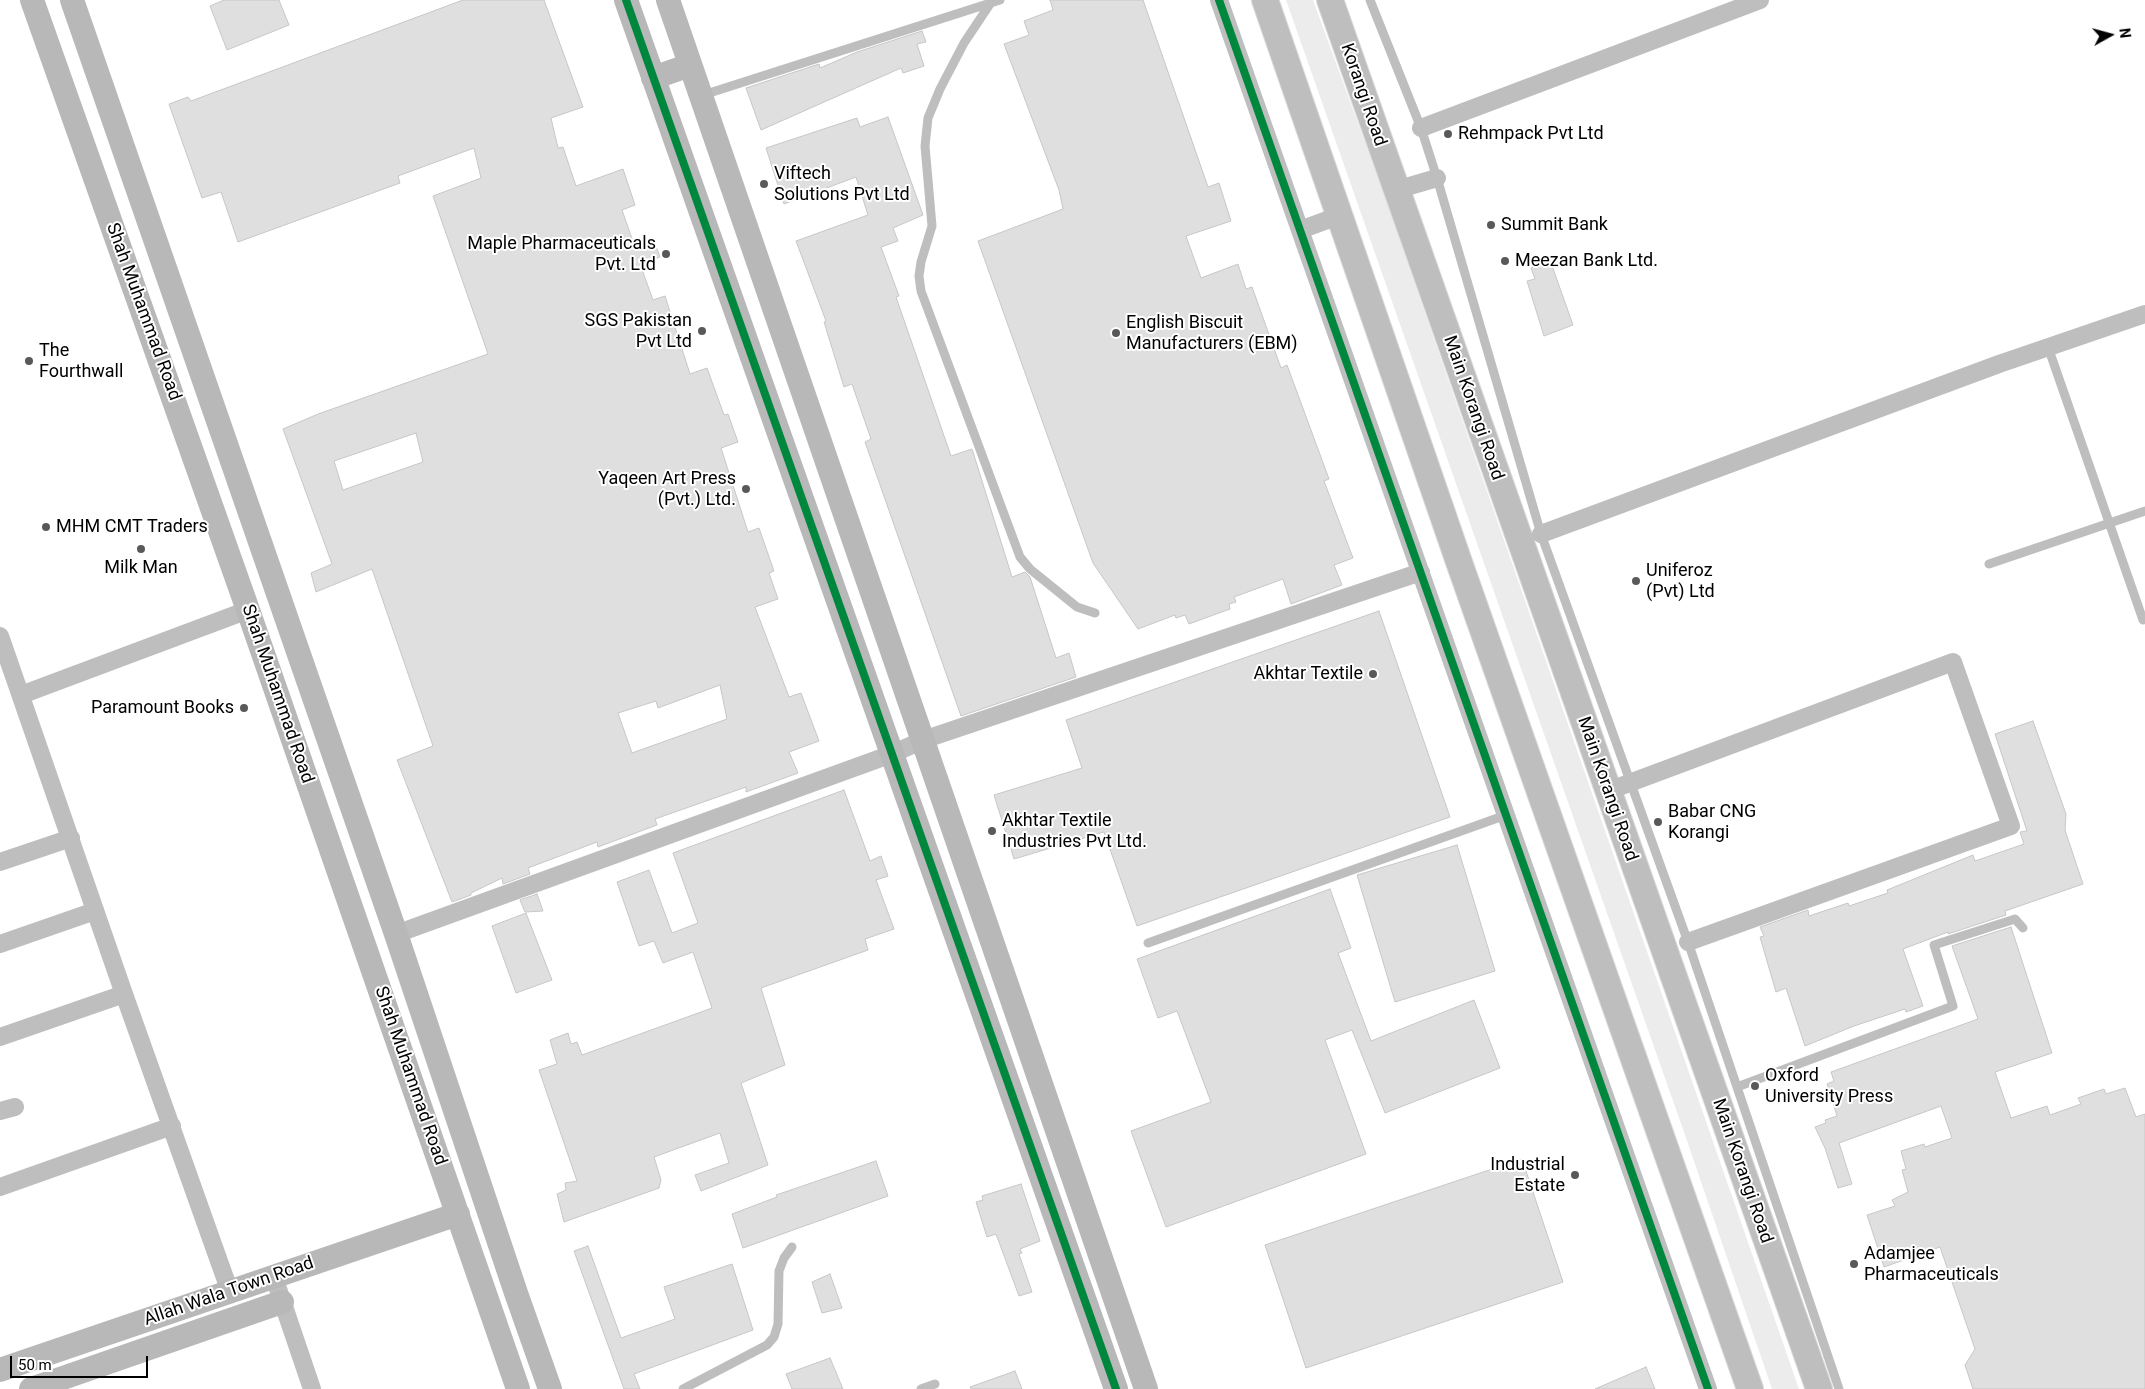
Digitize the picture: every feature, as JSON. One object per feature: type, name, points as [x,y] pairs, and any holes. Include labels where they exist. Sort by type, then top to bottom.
[{"type":"main road","name":"Shah Muhammad Road","points":[[32,0],[318,809],[518,1389]]},
{"type":"main road","name":"Shah Muhammad Road","points":[[72,0],[396,934],[550,1389]]},
{"type":"main road","points":[[626,0],[1116,1389]]},
{"type":"main road","points":[[668,0],[699,96],[1146,1389]]},
{"type":"main road","points":[[1265,0],[1462,572],[1750,1389]]},
{"type":"main road","name":"Korangi Road","points":[[1330,0],[1396,190]]},
{"type":"main road","points":[[653,78],[690,66]]},
{"type":"main road","name":"Main Korangi Road","points":[[1396,190],[1618,787],[1819,1389]]},
{"type":"main road","points":[[784,450],[818,436]]},
{"type":"main road","points":[[303,767],[312,776],[321,779],[330,775],[335,762]]},
{"type":"main road","points":[[318,809],[317,798],[324,789],[329,787],[339,788],[347,796]]},
{"type":"main road","name":"Allah Wala Town Road","points":[[0,1370],[230,1292],[459,1218],[462,1213],[472,1208],[483,1210],[491,1218]]},
{"type":"main road","points":[[482,1285],[492,1291],[497,1290],[502,1287],[510,1275]]},
{"type":"main road","name":"Allah Wala Town Road","points":[[31,1389],[282,1302]]},
{"type":"street","points":[[1219,0],[1708,1389]]},
{"type":"street","points":[[1421,128],[1760,0]]},
{"type":"street","points":[[1396,190],[1437,178]]},
{"type":"street","points":[[1300,230],[1340,215]]},
{"type":"street","points":[[1540,534],[2048,347],[2145,314]]},
{"type":"street","points":[[396,934],[892,754],[923,740],[1421,572]]},
{"type":"street","points":[[21,695],[248,610]]},
{"type":"street","points":[[0,636],[230,1292]]},
{"type":"street","points":[[1618,787],[1953,662],[2011,826],[1688,942]]},
{"type":"street","points":[[0,862],[71,838]]},
{"type":"street","points":[[0,944],[95,911]]},
{"type":"street","points":[[0,1037],[124,994]]},
{"type":"street","points":[[0,1188],[172,1126]]},
{"type":"street","points":[[274,1278],[312,1389]]},
{"type":"lane","points":[[699,96],[1000,0]]},
{"type":"lane","points":[[1370,0],[1421,128],[1437,178],[1540,534],[1618,787],[1688,942],[1839,1389]]},
{"type":"lane","points":[[990,4],[964,43],[940,89],[928,118],[925,146],[932,226],[921,262],[919,276],[921,291],[1020,557],[1030,569],[1077,607],[1095,613]]},
{"type":"lane","points":[[2048,347],[2111,523],[2143,620]]},
{"type":"lane","points":[[1989,564],[2145,511]]},
{"type":"lane","points":[[1148,943],[1506,815]]},
{"type":"lane","points":[[1737,1087],[1954,1006],[1934,945],[2016,919],[2023,928]]},
{"type":"lane","points":[[683,1389],[768,1345],[774,1337],[778,1324],[779,1271],[792,1247]]},
{"type":"lane","points":[[921,1389],[935,1384]]},
{"type":"shaded area","points":[[1286,0],[1313,0],[1381,186],[1799,1389],[1772,1389],[1685,1135]]},
{"type":"building","points":[[224,0],[279,0],[289,25],[227,50],[210,6]]},
{"type":"building","points":[[463,0],[544,0],[583,107],[551,118],[558,148],[563,147],[576,186],[623,169],[635,205],[622,210],[636,250],[655,243],[660,257],[640,264],[653,300],[665,296],[690,374],[707,368],[724,415],[728,414],[738,442],[721,448],[748,532],[759,528],[774,571],[769,573],[778,599],[755,607],[789,697],[801,693],[819,741],[789,752],[798,773],[746,792],[746,787],[655,819],[657,825],[598,847],[597,842],[528,868],[530,874],[503,884],[502,878],[471,893],[471,895],[452,902],[397,760],[433,746],[372,569],[316,592],[311,573],[332,564],[283,429],[318,414],[488,354],[433,196],[481,178],[474,148],[398,176],[400,183],[238,242],[221,192],[202,198],[169,104],[188,97],[191,101]],"holes":[[[416,433],[423,462],[343,490],[334,461]],[[720,685],[727,719],[632,753],[618,713],[656,701],[658,708]]]},
{"type":"building","name":"English Biscuit Manufacturers (EBM)","points":[[1050,0],[1143,0],[1208,187],[1219,183],[1231,221],[1186,236],[1201,278],[1238,264],[1246,289],[1252,287],[1281,368],[1287,365],[1329,479],[1324,481],[1353,558],[1334,565],[1342,585],[1291,604],[1283,579],[1234,597],[1236,602],[1229,604],[1230,609],[1189,624],[1185,615],[1176,618],[1175,615],[1138,629],[1093,563],[978,241],[1063,209],[1059,190],[1004,44],[1029,35],[1024,21],[1053,10]]},
{"type":"building","points":[[922,31],[926,42],[917,44],[924,66],[903,73],[901,68],[761,130],[746,88],[819,64],[820,68],[857,52]]},
{"type":"building","points":[[888,117],[923,215],[893,228],[898,241],[881,247],[899,296],[896,297],[951,456],[972,449],[1012,577],[1025,572],[1030,577],[1056,658],[1069,653],[1076,677],[961,716],[865,442],[871,439],[852,384],[844,387],[824,322],[826,321],[796,241],[868,215],[856,177],[784,204],[766,148],[857,118],[860,127]]},
{"type":"building","points":[[1550,260],[1573,325],[1544,336],[1527,281],[1535,279],[1531,268]]},
{"type":"building","points":[[1379,611],[1450,817],[1137,926],[1104,832],[1014,859],[994,795],[1082,768],[1066,720]]},
{"type":"building","points":[[2033,721],[2066,814],[2065,830],[2083,884],[2005,911],[2006,915],[1948,934],[1948,932],[1903,949],[1923,1006],[1906,1012],[1905,1009],[1854,1026],[1805,1046],[1786,988],[1776,992],[1760,937],[1764,936],[1760,927],[1808,910],[1809,916],[1848,903],[1849,906],[1888,893],[1887,890],[1973,855],[1975,861],[2024,844],[2020,832],[2027,831],[1995,734]]},
{"type":"building","points":[[844,790],[870,861],[881,856],[888,876],[876,880],[894,929],[865,939],[868,950],[761,988],[785,1065],[741,1083],[768,1165],[701,1191],[695,1175],[729,1163],[720,1133],[654,1157],[661,1180],[659,1188],[564,1222],[557,1194],[566,1190],[565,1183],[577,1181],[539,1070],[557,1064],[550,1040],[568,1033],[571,1044],[577,1042],[582,1055],[712,1008],[693,952],[663,963],[654,941],[639,946],[617,882],[649,870],[672,933],[698,923],[673,853]]},
{"type":"building","points":[[1457,845],[1495,971],[1395,1002],[1357,875]]},
{"type":"building","points":[[1330,889],[1351,948],[1338,953],[1371,1041],[1474,1000],[1500,1068],[1385,1113],[1352,1030],[1325,1040],[1366,1154],[1166,1227],[1131,1131],[1211,1102],[1177,1011],[1158,1018],[1137,959]]},
{"type":"building","points":[[537,894],[543,911],[525,912],[520,900]]},
{"type":"building","points":[[526,913],[552,980],[516,993],[492,926]]},
{"type":"building","points":[[2011,927],[2052,1053],[1995,1072],[2011,1118],[2047,1106],[2050,1115],[2081,1104],[2078,1098],[2104,1089],[2106,1094],[2125,1088],[2136,1117],[2145,1114],[2145,1389],[1973,1389],[1965,1365],[1975,1349],[1940,1247],[1884,1267],[1867,1215],[1895,1206],[1892,1200],[1908,1192],[1902,1170],[1906,1169],[1901,1151],[1924,1144],[1925,1147],[1952,1138],[1941,1106],[1839,1143],[1852,1184],[1838,1188],[1825,1148],[1815,1127],[1826,1123],[1825,1120],[1837,1116],[1827,1084],[1834,1081],[1831,1072],[1978,1019],[1952,946]]},
{"type":"building","points":[[1522,1159],[1563,1282],[1306,1368],[1265,1245]]},
{"type":"building","points":[[876,1161],[888,1196],[743,1248],[732,1214],[777,1197],[776,1195]]},
{"type":"building","points":[[1021,1184],[1040,1241],[1020,1249],[1022,1253],[1019,1254],[1032,1292],[1019,1296],[996,1234],[987,1237],[976,1202],[983,1200],[982,1196]]},
{"type":"building","points":[[588,1246],[621,1338],[675,1319],[664,1287],[732,1264],[753,1330],[634,1374],[640,1389],[624,1389],[574,1251]]},
{"type":"building","points":[[830,1274],[842,1308],[822,1313],[812,1282]]},
{"type":"building","points":[[830,1358],[843,1389],[792,1389],[786,1374]]},
{"type":"building","points":[[1646,1367],[1655,1389],[1595,1389]]},
{"type":"building","points":[[1015,1371],[1022,1389],[971,1389],[970,1387]]},
{"type":"cycle path","points":[[626,0],[1116,1389]]},
{"type":"cycle path","points":[[1219,0],[1708,1389]]},
{"type":"place","name":"Rehmpack Pvt Ltd","points":[[1448,134]]},
{"type":"place","name":"Viftech Solutions Pvt Ltd","points":[[764,184]]},
{"type":"place","name":"Summit Bank","points":[[1491,225]]},
{"type":"place","name":"Maple Pharmaceuticals Pvt. Ltd","points":[[666,254]]},
{"type":"place","name":"Meezan Bank Ltd.","points":[[1505,261]]},
{"type":"place","name":"SGS Pakistan Pvt Ltd","points":[[702,331]]},
{"type":"place","name":"English Biscuit Manufacturers (EBM)","points":[[1116,333]]},
{"type":"place","name":"The Fourthwall","points":[[29,361]]},
{"type":"place","name":"Yaqeen Art Press (Pvt.) Ltd.","points":[[746,489]]},
{"type":"place","name":"MHM CMT Traders","points":[[46,527]]},
{"type":"place","name":"Milk Man","points":[[141,549]]},
{"type":"place","name":"Uniferoz (Pvt) Ltd","points":[[1636,581]]},
{"type":"place","name":"Akhtar Textile","points":[[1373,674]]},
{"type":"place","name":"Paramount Books","points":[[244,708]]},
{"type":"place","name":"Babar CNG Korangi","points":[[1658,822]]},
{"type":"place","name":"Akhtar Textile Industries Pvt Ltd.","points":[[992,831]]},
{"type":"place","name":"Oxford University Press","points":[[1755,1086]]},
{"type":"place","name":"Industrial Estate","points":[[1575,1175]]},
{"type":"place","name":"Adamjee Pharmaceuticals","points":[[1854,1264]]}]
